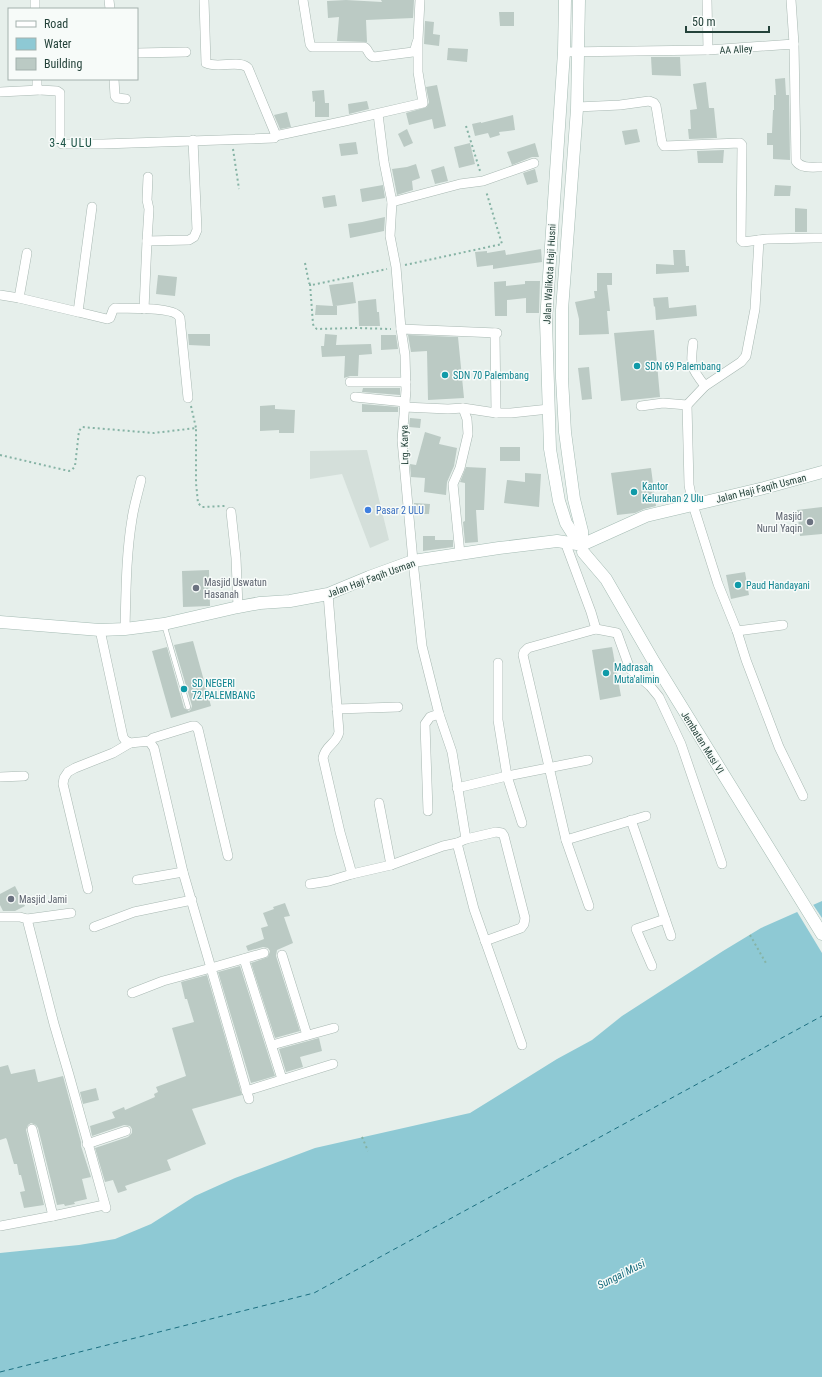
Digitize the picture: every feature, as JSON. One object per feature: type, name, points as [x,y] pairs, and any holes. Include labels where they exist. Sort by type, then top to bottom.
[{"type":"street","points":[[204,0],[206,63],[212,65],[243,64],[248,68],[275,136]]},
{"type":"street","points":[[303,0],[310,44],[312,47],[364,47],[370,56],[374,57],[413,52],[418,39]]},
{"type":"street","points":[[0,92],[40,90],[55,91],[60,93],[60,141],[62,144],[271,138],[423,103],[418,72],[420,0]]},
{"type":"street","name":"Jalan Walikota Haji Husni","points":[[565,0],[564,52],[546,321],[550,449],[559,501],[566,523],[579,544]]},
{"type":"street","name":"Jalan Walikota Haji Husni","points":[[579,0],[577,107],[562,310],[562,371],[565,432],[574,498],[582,531],[579,544]]},
{"type":"street","points":[[707,0],[708,50]]},
{"type":"street","points":[[791,0],[794,44],[796,158],[797,163],[800,165],[808,167],[822,167]]},
{"type":"street","name":"AA Alley","points":[[564,52],[708,50],[794,44]]},
{"type":"street","points":[[138,53],[186,52]]},
{"type":"street","points":[[37,80],[37,88],[40,90]]},
{"type":"street","points":[[114,80],[115,96],[117,98],[126,99]]},
{"type":"street","points":[[577,107],[620,105],[650,101],[656,106],[662,144],[664,146],[740,143],[742,145],[740,240],[743,242],[822,238]]},
{"type":"street","name":"Lrg. Karya","points":[[378,114],[384,162],[392,202],[390,236],[396,267],[401,329],[405,356],[406,382],[402,440],[422,646],[438,714],[452,752],[457,788],[461,841],[474,909],[522,1045]]},
{"type":"street","points":[[147,241],[189,240],[196,234],[197,208],[193,140]]},
{"type":"street","points":[[392,202],[460,184],[483,181],[534,164]]},
{"type":"street","points":[[144,309],[149,209],[147,200],[148,176]]},
{"type":"street","points":[[78,312],[92,207]]},
{"type":"street","points":[[759,240],[755,309],[746,356],[741,362],[705,386],[687,405],[689,485],[693,505],[718,584],[737,631],[746,660],[779,747],[803,796]]},
{"type":"street","points":[[19,298],[27,253]]},
{"type":"street","points":[[0,295],[19,298],[107,319],[110,318],[115,308],[161,310],[179,315],[188,398]]},
{"type":"street","points":[[401,329],[496,333],[496,413]]},
{"type":"street","points":[[693,343],[691,358],[693,371],[705,386]]},
{"type":"street","points":[[350,382],[406,382]]},
{"type":"street","points":[[355,397],[405,404],[463,408],[496,413],[549,409]]},
{"type":"street","points":[[641,406],[663,403],[687,405]]},
{"type":"street","points":[[460,554],[453,484],[460,468],[468,434],[467,419],[463,408]]},
{"type":"street","name":"Jalan Haji Faqih Usman","points":[[0,622],[100,630],[125,629],[164,624],[238,607],[260,603],[290,601],[328,594],[413,561],[494,548],[557,541],[579,544],[646,516],[764,488],[822,472]]},
{"type":"street","points":[[125,629],[130,533],[134,506],[141,480]]},
{"type":"street","points":[[231,512],[236,558],[238,607]]},
{"type":"street","points":[[579,544],[591,612],[596,629]]},
{"type":"street","name":"Jembatan Musi VI","points":[[579,544],[606,579],[654,662],[822,934]]},
{"type":"street","points":[[328,594],[338,736],[336,740],[326,749],[323,758],[340,832],[352,874]]},
{"type":"street","points":[[737,631],[784,625]]},
{"type":"street","points":[[589,906],[566,840],[548,767],[524,652],[528,648],[596,629],[617,633],[630,669],[650,686],[658,697],[681,744],[722,864]]},
{"type":"street","points":[[100,630],[123,737],[130,743]]},
{"type":"street","points":[[498,663],[498,720],[507,776],[522,823]]},
{"type":"street","points":[[337,709],[398,707]]},
{"type":"street","points":[[428,811],[425,724],[430,717],[438,714]]},
{"type":"street","points":[[88,889],[62,784],[64,778],[68,772],[75,768],[113,753],[130,743],[149,741],[153,738],[192,726],[195,726],[198,729],[228,856]]},
{"type":"street","points":[[149,741],[154,748],[183,872],[248,1095],[282,1079],[333,1064]]},
{"type":"street","points":[[457,788],[548,767],[588,760]]},
{"type":"street","points":[[0,777],[24,776]]},
{"type":"street","points":[[379,803],[391,865]]},
{"type":"street","points":[[566,840],[646,816]]},
{"type":"street","points":[[631,820],[671,936]]},
{"type":"street","points":[[310,884],[329,881],[391,865],[461,841],[496,832],[502,833],[524,913],[524,924],[521,928],[485,941]]},
{"type":"street","points":[[137,880],[183,872]]},
{"type":"street","points":[[94,926],[134,912],[192,900]]},
{"type":"street","points":[[0,917],[20,917],[27,919],[71,913]]},
{"type":"street","points":[[0,1226],[105,1207],[54,1024],[27,919]]},
{"type":"street","points":[[652,966],[636,930],[665,919]]},
{"type":"street","points":[[132,993],[163,981],[264,953]]},
{"type":"street","points":[[282,955],[307,1035]]},
{"type":"street","points":[[244,959],[282,1079]]},
{"type":"street","points":[[272,1045],[334,1028]]},
{"type":"street","points":[[32,1129],[53,1216]]},
{"type":"street","points":[[87,1144],[126,1131]]},
{"type":"lane","points":[[164,624],[188,707]]},
{"type":"path","points":[[466,126],[502,244]]},
{"type":"path","points":[[231,138],[239,189]]},
{"type":"path","points":[[310,284],[313,324],[317,329],[401,329]]},
{"type":"path","points":[[188,398],[196,428],[196,483],[198,503],[202,507],[228,506],[231,512]]},
{"type":"path","points":[[0,455],[70,472],[75,466],[79,431],[82,427],[154,434],[196,428]]},
{"type":"path","points":[[750,935],[767,964]]},
{"type":"path","points":[[362,1137],[368,1151]]},
{"type":"shaded area","name":"Pasar 2 ULU","points":[[367,450],[389,540],[370,548],[342,474],[310,479],[310,451]]},
{"type":"water","name":"Sungai Musi","points":[[822,901],[822,1377],[0,1377],[0,1253],[79,1245],[115,1239],[151,1224],[195,1196],[235,1178],[315,1148],[470,1113],[557,1059],[592,1040],[622,1016],[761,928]]},
{"type":"pier","points":[[812,903],[822,918],[822,953],[796,910]]},
{"type":"building","points":[[346,0],[382,2],[381,0],[414,0],[413,18],[366,20],[367,42],[337,41],[339,17],[328,18],[327,1]]},
{"type":"building","points":[[499,12],[514,12],[514,26],[500,26]]},
{"type":"building","points":[[425,21],[434,22],[433,34],[440,35],[439,46],[424,44]]},
{"type":"building","points":[[448,48],[468,49],[467,62],[447,60]]},
{"type":"building","points":[[651,57],[680,57],[681,76],[652,75]]},
{"type":"building","points":[[785,78],[786,95],[789,95],[790,160],[773,159],[773,145],[767,145],[767,133],[772,133],[774,95],[776,95],[775,79]]},
{"type":"building","points":[[706,82],[709,108],[714,108],[717,138],[689,139],[688,129],[691,129],[690,110],[697,109],[693,84]]},
{"type":"building","points":[[437,85],[446,126],[434,129],[432,119],[409,125],[406,113],[427,107],[429,102],[426,87]]},
{"type":"building","points":[[324,90],[325,103],[329,103],[329,117],[315,117],[315,101],[313,102],[312,91]]},
{"type":"building","points":[[367,101],[369,109],[349,114],[348,104]]},
{"type":"building","points":[[287,112],[291,127],[280,129],[274,115]]},
{"type":"building","points":[[513,115],[515,130],[499,132],[500,135],[490,138],[488,133],[475,136],[472,124]]},
{"type":"building","points":[[407,129],[413,143],[404,147],[398,134]]},
{"type":"building","points":[[637,129],[640,142],[625,145],[622,131]]},
{"type":"building","points":[[356,142],[358,154],[341,156],[339,144]]},
{"type":"building","points":[[470,143],[475,164],[459,168],[454,147]]},
{"type":"building","points":[[535,143],[539,157],[532,157],[512,165],[507,152]]},
{"type":"building","points":[[724,150],[723,163],[698,163],[697,151]]},
{"type":"building","points":[[416,164],[420,178],[412,181],[413,190],[397,195],[392,169]]},
{"type":"building","points":[[444,166],[448,181],[435,184],[431,170]]},
{"type":"building","points":[[535,169],[538,182],[527,185],[523,173]]},
{"type":"building","points":[[383,185],[385,198],[362,202],[360,189]]},
{"type":"building","points":[[775,185],[791,186],[790,196],[774,196]]},
{"type":"building","points":[[335,195],[337,206],[324,208],[322,197]]},
{"type":"building","points":[[795,208],[807,209],[807,232],[795,232]]},
{"type":"building","points":[[385,217],[384,231],[350,238],[348,224]]},
{"type":"building","points":[[541,249],[542,262],[493,269],[493,265],[477,267],[475,252],[487,251],[487,253],[505,250],[506,255]]},
{"type":"building","points":[[673,250],[685,250],[686,266],[689,266],[689,272],[656,274],[656,264],[674,265]]},
{"type":"building","points":[[597,273],[612,273],[612,285],[607,285],[610,311],[607,311],[609,334],[579,335],[579,319],[575,302],[595,298],[594,291],[597,291]]},
{"type":"building","points":[[158,275],[177,277],[175,296],[156,294]]},
{"type":"building","points":[[506,281],[506,286],[525,284],[525,281],[540,281],[539,313],[526,313],[526,298],[507,300],[507,316],[495,316],[494,282]]},
{"type":"building","points":[[353,282],[356,303],[335,306],[337,306],[337,315],[315,315],[316,305],[333,306],[329,285]]},
{"type":"building","points":[[668,297],[669,308],[696,305],[697,316],[656,320],[653,298]]},
{"type":"building","points":[[376,299],[380,326],[359,326],[358,301]]},
{"type":"building","name":"SDN 69 Palembang","points":[[654,330],[660,397],[621,401],[614,333]]},
{"type":"building","points":[[188,334],[210,334],[210,346],[189,345]]},
{"type":"building","points":[[325,334],[337,335],[336,345],[371,344],[372,354],[359,355],[358,376],[344,378],[345,356],[322,357],[321,346],[324,346]]},
{"type":"building","points":[[381,335],[396,335],[398,349],[381,350]]},
{"type":"building","name":"SDN 70 Palembang","points":[[408,335],[458,337],[464,398],[428,400],[427,351],[411,352]]},
{"type":"building","points":[[589,367],[592,399],[582,400],[578,368]]},
{"type":"building","points":[[363,388],[400,388],[400,395],[362,392]]},
{"type":"building","points":[[362,404],[398,407],[398,412],[362,412]]},
{"type":"building","points":[[275,405],[275,409],[295,410],[294,433],[279,433],[279,430],[260,431],[260,406]]},
{"type":"building","points":[[410,418],[421,419],[420,428],[409,427]]},
{"type":"building","points":[[425,432],[441,437],[439,444],[457,448],[454,466],[447,482],[446,495],[424,492],[425,478],[411,477],[410,464],[416,465]]},
{"type":"building","points":[[500,447],[520,447],[520,461],[500,461]]},
{"type":"building","points":[[466,467],[486,468],[484,510],[476,510],[478,542],[465,543],[463,522],[465,521],[465,483],[460,482]]},
{"type":"building","name":"Kantor Kelurahan 2 Ulu","points":[[651,468],[656,506],[635,513],[617,515],[611,473]]},
{"type":"building","points":[[525,473],[541,474],[539,507],[504,503],[507,480],[525,482]]},
{"type":"building","points":[[414,503],[430,504],[429,514],[415,514]]},
{"type":"building","name":"Masjid Nurul Yaqin","points":[[822,507],[822,534],[800,536],[797,510]]},
{"type":"building","points":[[423,536],[435,536],[435,540],[453,540],[453,547],[423,551]]},
{"type":"building","name":"Masjid Uswatun Hasanah","points":[[209,570],[210,606],[183,607],[182,571]]},
{"type":"building","name":"Paud Handayani","points":[[745,572],[749,595],[731,599],[726,575]]},
{"type":"building","name":"SD NEGERI 72 PALEMBANG","points":[[193,641],[211,706],[171,718],[152,651],[167,647],[184,708],[189,711],[192,706],[174,645]]},
{"type":"building","name":"Madrasah Muta'alimin","points":[[612,647],[621,696],[600,700],[592,650]]},
{"type":"building","name":"Masjid Jami","points":[[15,886],[25,906],[15,911],[3,911],[0,905],[0,894]]},
{"type":"building","points":[[285,903],[290,916],[284,917],[293,943],[277,950],[276,956],[300,1031],[275,1038],[251,963],[268,957],[270,951],[268,948],[263,947],[248,951],[246,946],[264,939],[261,928],[268,926],[263,913],[274,909],[273,907]]},
{"type":"building","points":[[240,966],[275,1076],[251,1083],[218,972]]},
{"type":"building","points":[[207,975],[242,1095],[192,1109],[206,1144],[167,1160],[171,1170],[125,1186],[127,1190],[118,1193],[113,1180],[105,1182],[95,1148],[128,1137],[132,1133],[132,1129],[130,1126],[124,1125],[92,1136],[90,1126],[115,1118],[112,1112],[124,1107],[125,1110],[155,1097],[154,1094],[158,1092],[156,1087],[186,1076],[172,1028],[194,1022],[187,999],[185,999],[181,982]]},
{"type":"building","points":[[319,1038],[322,1051],[300,1057],[303,1067],[286,1072],[279,1049]]},
{"type":"building","points":[[8,1065],[11,1074],[35,1069],[38,1082],[63,1076],[81,1146],[91,1177],[82,1179],[87,1199],[65,1206],[64,1204],[57,1205],[38,1128],[36,1125],[31,1123],[28,1125],[26,1130],[44,1205],[24,1208],[20,1192],[25,1191],[21,1175],[19,1175],[17,1164],[14,1164],[6,1138],[0,1140],[0,1067]]},
{"type":"building","points":[[96,1088],[99,1100],[83,1104],[80,1092]]},
{"type":"ferry route","points":[[0,1372],[314,1293],[822,1016]]},
{"type":"place","name":"SDN 69 Palembang","points":[[637,366]]},
{"type":"place","name":"SDN 70 Palembang","points":[[445,375]]},
{"type":"place","name":"Kantor Kelurahan 2 Ulu","points":[[634,492]]},
{"type":"place","name":"Pasar 2 ULU","points":[[368,510]]},
{"type":"place","name":"Masjid Nurul Yaqin","points":[[810,522]]},
{"type":"place","name":"Paud Handayani","points":[[738,585]]},
{"type":"place","name":"Masjid Uswatun Hasanah","points":[[196,588]]},
{"type":"place","name":"Madrasah Muta'alimin","points":[[606,673]]},
{"type":"place","name":"SD NEGERI 72 PALEMBANG","points":[[184,689]]},
{"type":"place","name":"Masjid Jami","points":[[11,899]]},
{"type":"district","name":"3-4 ULU","points":[[71,143]]}]
